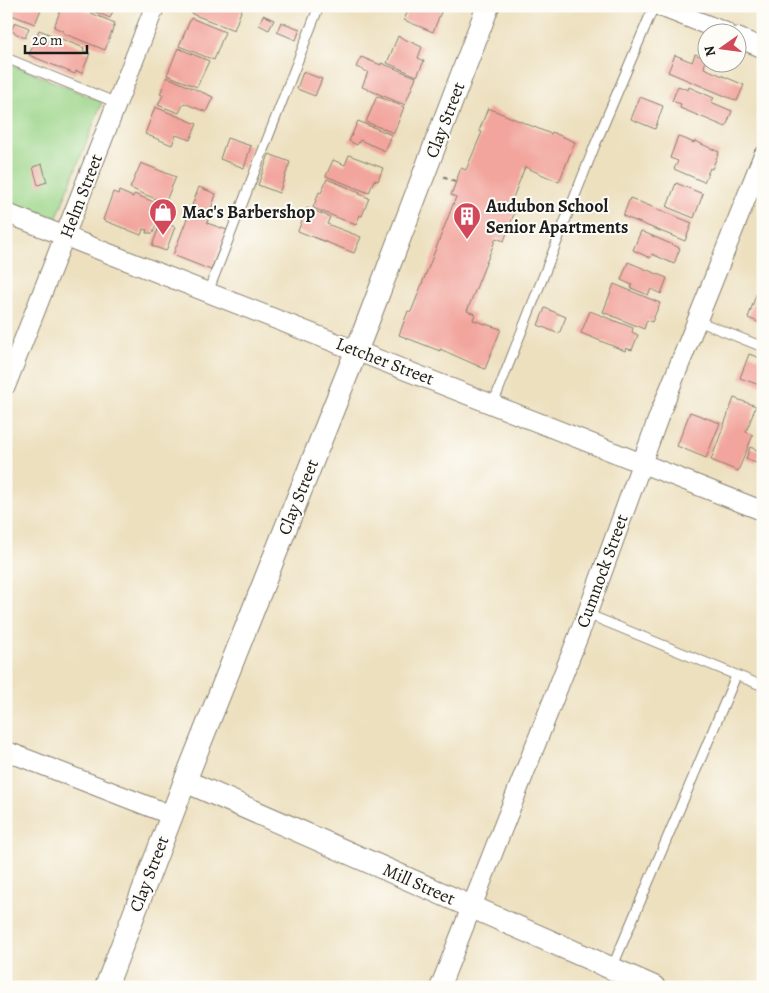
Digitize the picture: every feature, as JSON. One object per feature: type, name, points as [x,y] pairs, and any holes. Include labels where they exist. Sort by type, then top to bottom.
[{"type":"street","name":"Helm Street","points":[[6,385],[155,6]]},
{"type":"street","name":"Clay Street","points":[[106,987],[171,815],[357,350],[488,6]]},
{"type":"street","points":[[659,6],[700,22]]},
{"type":"street","points":[[746,41],[763,48]]},
{"type":"street","name":"Cumnock Street","points":[[440,987],[587,614],[641,462],[763,156]]},
{"type":"street","name":"Letcher Street","points":[[6,213],[763,511]]},
{"type":"street","points":[[6,750],[171,815]]},
{"type":"street","name":"Mill Street","points":[[185,781],[654,987]]},
{"type":"lane","points":[[208,292],[319,6]]},
{"type":"lane","points":[[493,404],[595,145],[654,6]]},
{"type":"lane","points":[[6,58],[118,103]]},
{"type":"lane","points":[[698,321],[763,347]]},
{"type":"lane","points":[[587,614],[763,686]]},
{"type":"lane","points":[[612,968],[736,676]]},
{"type":"path","points":[[441,176],[458,183]]},
{"type":"green space","points":[[6,62],[102,102],[55,222],[6,203]]},
{"type":"building","points":[[6,6],[42,7],[35,24],[6,13]]},
{"type":"building","points":[[62,6],[74,6],[115,23],[105,50],[63,33],[63,31],[54,27]]},
{"type":"building","points":[[82,6],[115,6],[110,18]]},
{"type":"building","points":[[195,6],[243,6],[234,30],[192,14]]},
{"type":"building","points":[[410,6],[443,7],[433,32],[404,20]]},
{"type":"building","points":[[263,15],[274,20],[269,30],[259,25]]},
{"type":"building","points":[[191,18],[225,32],[214,60],[179,46]]},
{"type":"building","points":[[15,22],[29,28],[25,38],[11,31]]},
{"type":"building","points":[[281,22],[300,29],[296,40],[277,32]]},
{"type":"building","points":[[39,30],[84,48],[83,51],[90,53],[82,73],[76,71],[75,74],[29,55]]},
{"type":"building","points":[[398,36],[422,47],[418,58],[424,61],[417,76],[387,63]]},
{"type":"building","points":[[178,48],[209,61],[197,87],[167,75]]},
{"type":"building","points":[[695,54],[696,72],[713,72],[744,85],[737,101],[668,72],[675,55],[692,62]]},
{"type":"building","points":[[361,57],[416,77],[405,105],[362,87],[368,72],[356,67]]},
{"type":"building","points":[[303,72],[322,79],[315,96],[297,89]]},
{"type":"building","points":[[167,77],[213,97],[206,112],[184,103],[179,113],[158,105],[163,95],[160,94]]},
{"type":"building","points":[[678,86],[688,90],[689,87],[714,98],[711,102],[732,111],[726,127],[680,108],[681,104],[672,101]]},
{"type":"building","points":[[377,96],[404,107],[394,133],[366,122]]},
{"type":"building","points":[[640,97],[663,106],[655,129],[631,119]]},
{"type":"building","points":[[155,107],[197,124],[190,140],[176,135],[172,145],[145,134]]},
{"type":"building","name":"Audubon School Senior Apartments","points":[[488,108],[575,142],[559,182],[525,167],[509,208],[515,211],[504,241],[496,238],[467,311],[475,314],[473,320],[501,329],[485,369],[440,349],[440,351],[399,335],[408,311],[411,312],[456,197],[451,195],[461,168],[466,170],[482,132],[479,131]]},
{"type":"building","points":[[358,121],[392,135],[385,151],[360,140],[357,145],[349,141]]},
{"type":"building","points":[[678,136],[694,143],[695,141],[719,152],[704,182],[674,169],[678,161],[670,158]]},
{"type":"building","points":[[227,138],[251,146],[244,168],[220,159]]},
{"type":"building","points":[[269,154],[290,162],[279,193],[258,185]]},
{"type":"building","points":[[349,155],[383,168],[378,181],[374,180],[369,193],[326,176],[333,160],[345,165]]},
{"type":"building","points":[[141,163],[176,177],[165,203],[130,188]]},
{"type":"building","points":[[42,164],[47,182],[38,185],[33,167]]},
{"type":"building","points":[[327,179],[360,192],[359,194],[369,198],[362,216],[360,215],[356,225],[313,208],[319,192],[321,193]]},
{"type":"building","points":[[676,183],[703,194],[694,218],[667,207]]},
{"type":"building","points":[[199,187],[216,194],[207,223],[227,230],[211,270],[173,255]]},
{"type":"building","points":[[119,191],[133,197],[134,194],[164,206],[161,218],[159,217],[153,233],[146,233],[147,230],[143,229],[141,235],[103,220],[113,192],[118,194]]},
{"type":"building","points":[[630,198],[692,223],[685,241],[623,216]]},
{"type":"building","points":[[307,208],[330,217],[327,224],[361,237],[354,253],[298,231]]},
{"type":"building","name":"Mac's Barbershop","points":[[161,221],[175,227],[166,251],[152,246]]},
{"type":"building","points":[[641,231],[680,248],[674,264],[652,254],[650,258],[633,250]]},
{"type":"building","points":[[763,259],[763,282],[755,279]]},
{"type":"building","points":[[628,262],[667,278],[661,294],[651,289],[648,295],[631,288],[632,285],[621,280]]},
{"type":"building","points":[[614,284],[660,303],[652,322],[647,320],[644,329],[603,312]]},
{"type":"building","points":[[757,292],[763,294],[763,324],[748,318]]},
{"type":"building","points":[[545,308],[566,317],[559,334],[538,325]]},
{"type":"building","points":[[590,311],[633,328],[632,332],[638,335],[632,350],[626,348],[625,351],[581,333]]},
{"type":"building","points":[[749,354],[763,359],[762,386],[740,378]]},
{"type":"building","points":[[734,398],[756,406],[746,432],[753,435],[738,471],[711,460]]},
{"type":"building","points":[[690,412],[720,423],[706,458],[677,446]]},
{"type":"building","points":[[750,447],[760,451],[756,463],[746,459]]},
{"type":"place","name":"Mac's Barbershop","points":[[163,236]]},
{"type":"place","name":"Audubon School Senior Apartments","points":[[467,240]]}]
